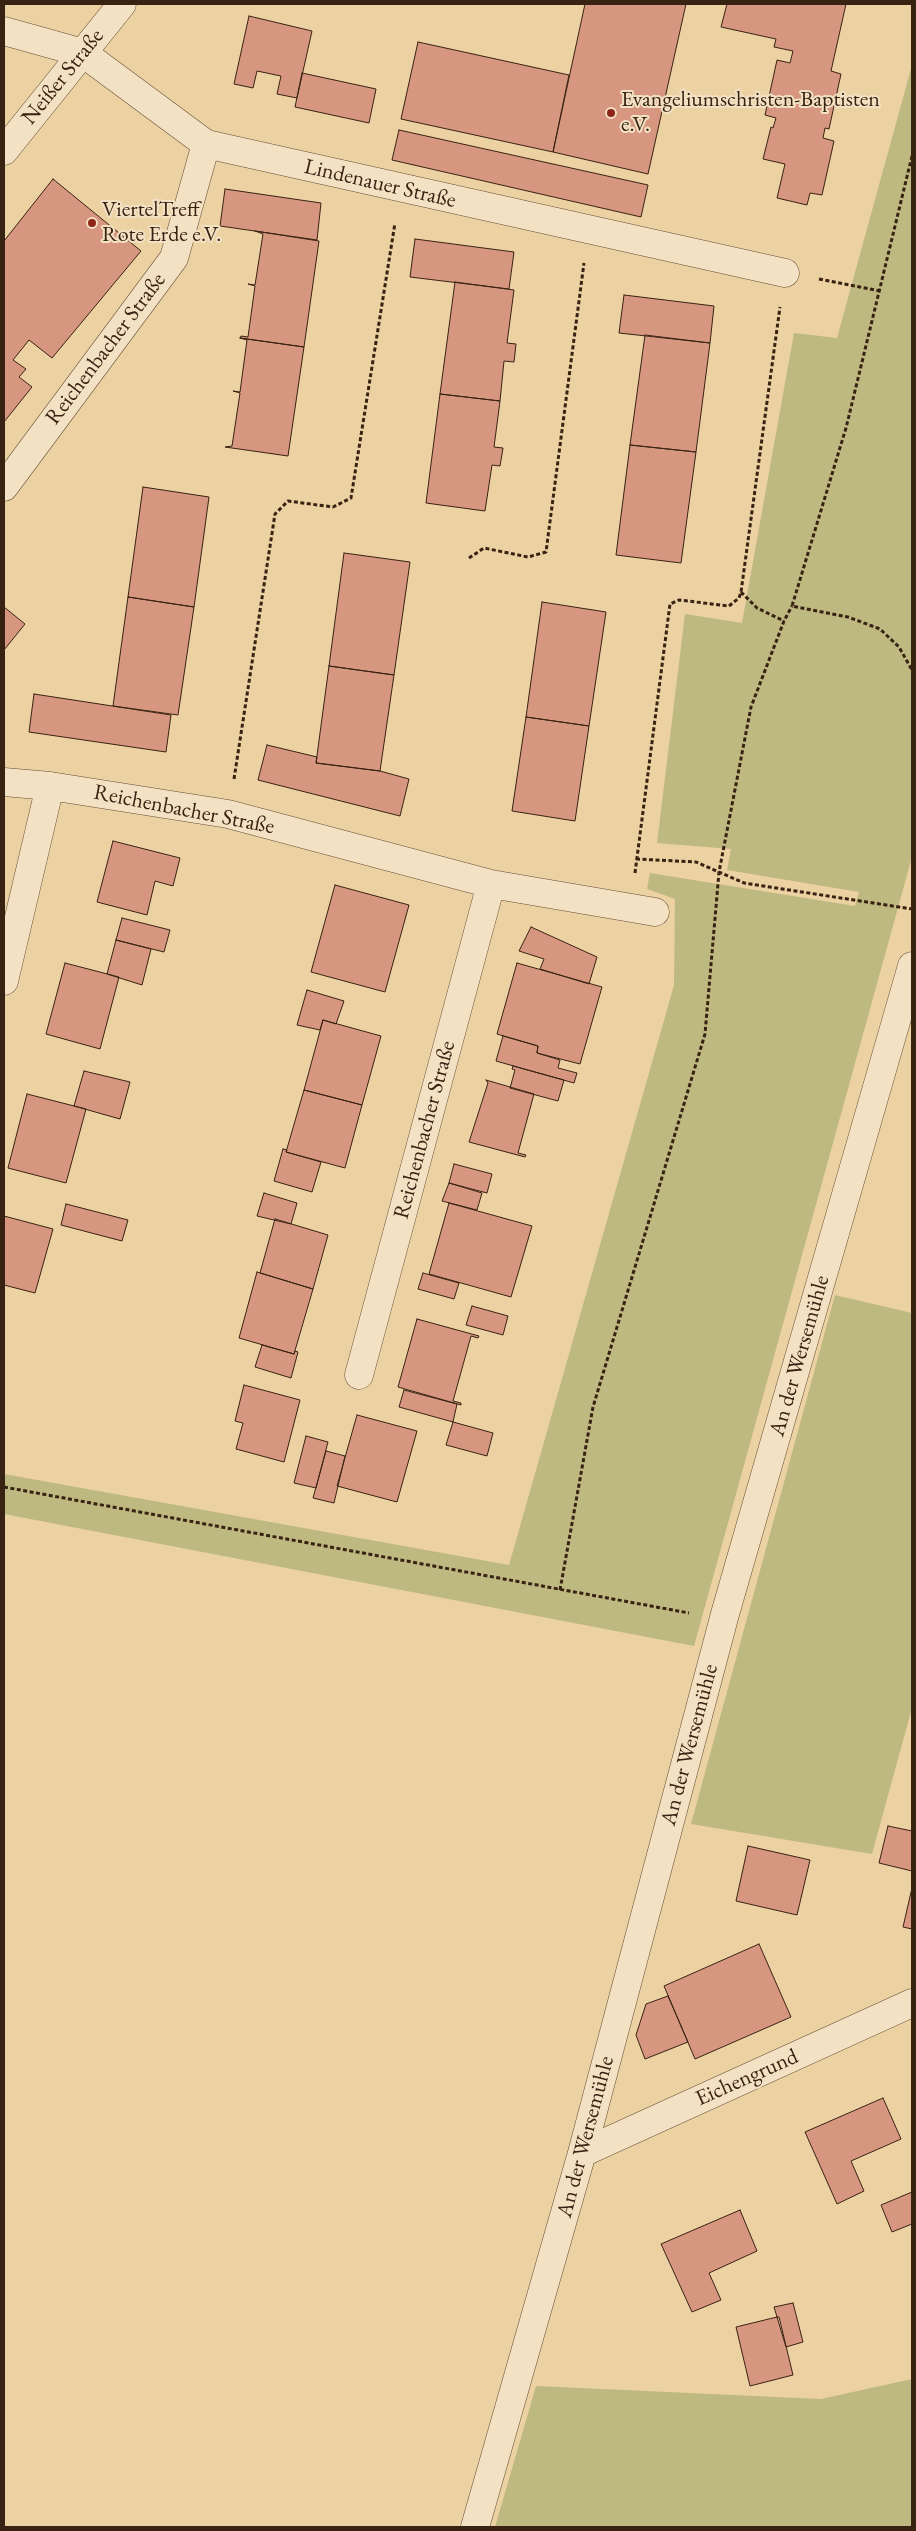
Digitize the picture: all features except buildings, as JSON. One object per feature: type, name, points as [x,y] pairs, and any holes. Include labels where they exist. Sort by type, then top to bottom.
[{"type":"street","name":"Neißer Straße","points":[[4,151],[122,4]]},
{"type":"street","name":"Lindenauer Straße","points":[[4,31],[82,53],[206,144],[785,273]]},
{"type":"street","name":"Reichenbacher Straße","points":[[4,487],[174,258],[206,144]]},
{"type":"street","name":"Reichenbacher Straße","points":[[4,782],[50,786],[228,814],[491,884],[643,910]]},
{"type":"street","points":[[4,981],[50,786]]},
{"type":"street","name":"Reichenbacher Straße","points":[[359,1375],[491,884]]},
{"type":"street","name":"An der Wersemühle","points":[[474,2527],[582,2153],[725,1614],[912,966]]},
{"type":"street","name":"Eichengrund","points":[[582,2153],[912,2003]]},
{"type":"path","points":[[560,1590],[593,1407],[705,1034],[719,872],[751,707],[784,621],[792,606],[846,428],[912,156]]},
{"type":"path","points":[[228,814],[275,514],[288,501],[333,507],[352,498],[400,188]]},
{"type":"path","points":[[469,558],[484,548],[528,557],[546,552],[588,230]]},
{"type":"path","points":[[643,910],[636,859],[670,604],[679,600],[729,606],[739,598],[785,273],[880,291]]},
{"type":"path","points":[[741,592],[758,608],[784,621]]},
{"type":"path","points":[[792,606],[848,617],[880,629],[898,647],[912,670]]},
{"type":"path","points":[[636,859],[696,862],[744,883],[912,909]]},
{"type":"path","points":[[4,1487],[560,1590],[691,1613],[725,1614]]},
{"type":"shaded area","points":[[912,65],[912,857],[694,1646],[4,1514],[4,1474],[509,1565],[674,985],[675,899],[647,889],[650,873],[855,906],[859,892],[727,870],[731,849],[657,843],[685,614],[742,623],[794,333],[837,338]]},
{"type":"shaded area","points":[[835,1295],[912,1313],[912,1708],[872,1854],[691,1824]]},
{"type":"shaded area","points":[[912,2379],[912,2527],[495,2527],[536,2386],[821,2399]]},
{"type":"place","name":"Evangeliumschristen-Baptisten e.V.","points":[[611,113]]},
{"type":"place","name":"ViertelTreff Rote Erde e.V.","points":[[92,223]]}]
